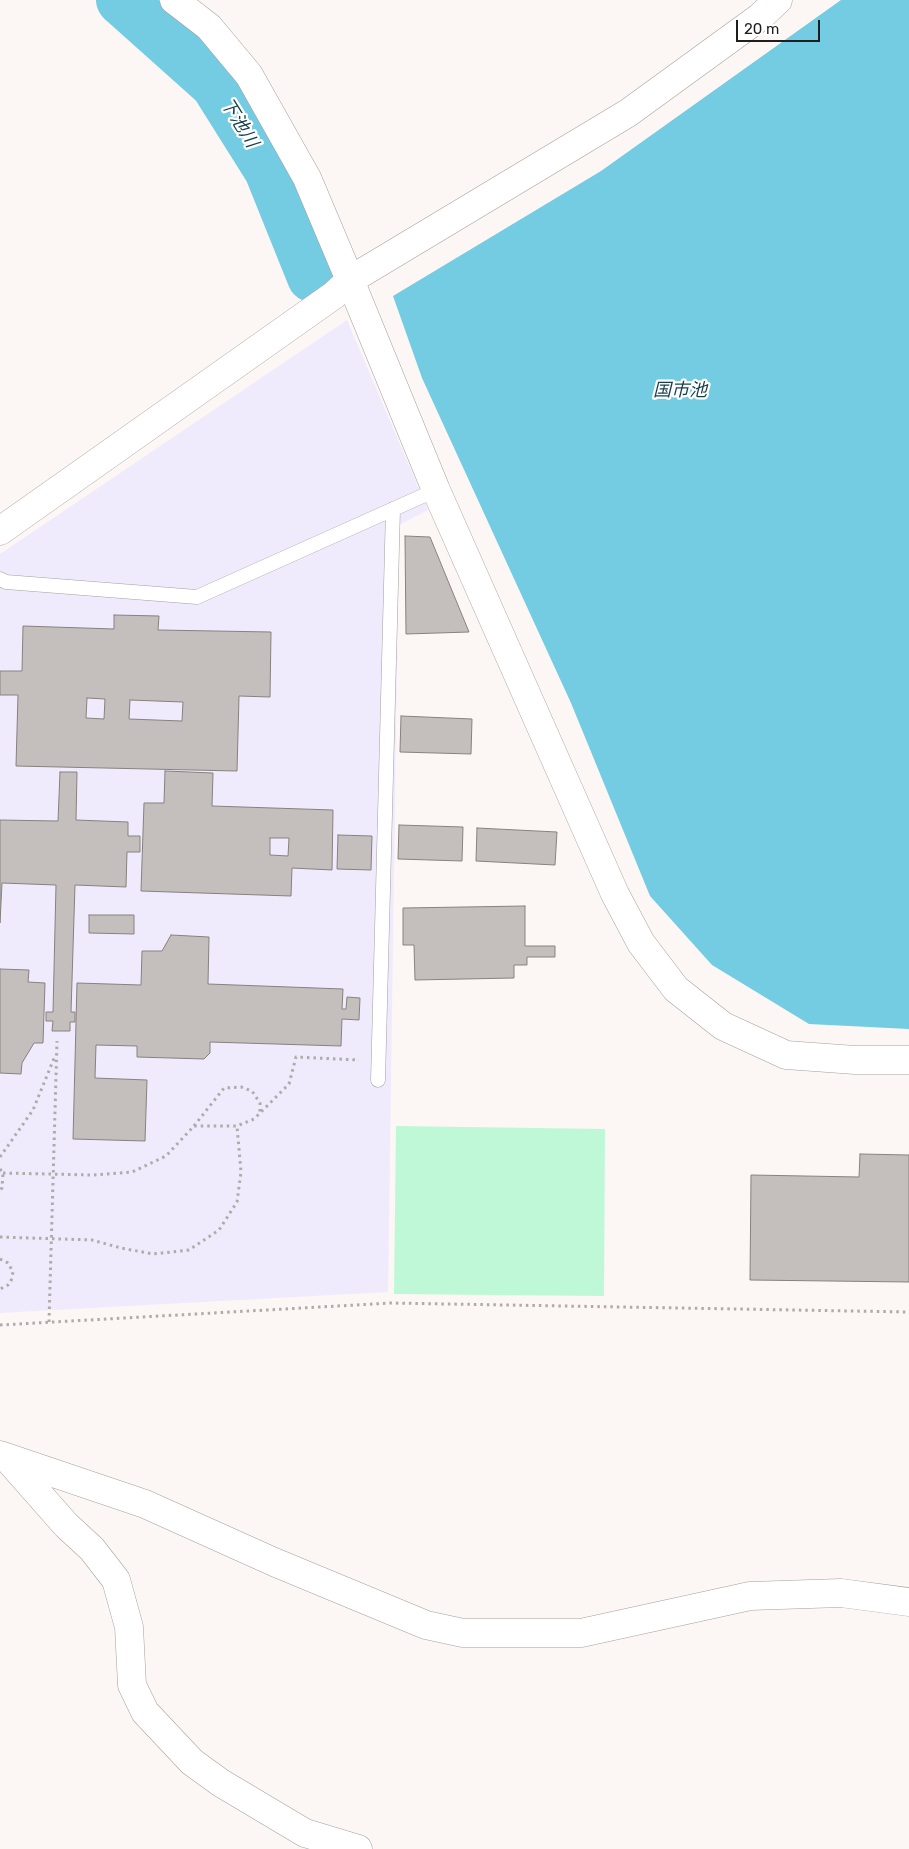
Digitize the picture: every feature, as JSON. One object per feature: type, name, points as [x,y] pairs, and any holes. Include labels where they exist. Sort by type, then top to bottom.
[{"type":"street","points":[[174,0],[209,27],[249,75],[307,178],[436,490],[615,894],[641,943],[676,989],[723,1026],[786,1055],[855,1060],[909,1060]]},
{"type":"street","points":[[0,531],[320,305],[350,280],[628,113],[760,17],[778,0]]},
{"type":"street","points":[[3,1456],[145,1504],[274,1562],[426,1625],[463,1633],[581,1633],[750,1596],[841,1593],[909,1602]]},
{"type":"street","points":[[3,1456],[66,1525],[92,1548],[116,1580],[129,1627],[132,1685],[145,1712],[192,1762],[221,1783],[305,1833],[358,1849]]},
{"type":"lane","points":[[0,579],[6,582],[197,597],[436,490]]},
{"type":"lane","points":[[378,1080],[392,509]]},
{"type":"path","points":[[49,1322],[57,1041]]},
{"type":"path","points":[[0,1157],[33,1110],[56,1053]]},
{"type":"path","points":[[194,1126],[237,1126],[254,1119],[289,1084],[296,1057],[378,1060]]},
{"type":"path","points":[[3,1173],[93,1175],[132,1172],[166,1156],[194,1126],[224,1088],[240,1087],[252,1091],[260,1103],[260,1113]]},
{"type":"path","points":[[0,1238],[92,1240],[152,1254],[189,1250],[219,1230],[237,1202],[241,1172],[237,1126]]},
{"type":"path","points":[[0,1169],[3,1173],[2,1188],[0,1190]]},
{"type":"path","points":[[0,1259],[8,1263],[13,1272],[12,1281],[8,1286],[0,1290]]},
{"type":"path","points":[[0,1324],[391,1303],[909,1312]]},
{"type":"shaded area","points":[[347,320],[428,510],[399,525],[388,1292],[0,1313],[0,554]]},
{"type":"green space","points":[[396,1126],[605,1129],[604,1296],[394,1294]]},
{"type":"water","name":"国市池","points":[[841,0],[909,0],[909,1029],[809,1024],[712,965],[650,896],[571,703],[422,378],[393,296],[601,171]]},
{"type":"building","points":[[405,536],[430,537],[469,632],[406,634]]},
{"type":"building","points":[[114,615],[159,616],[158,630],[271,632],[270,697],[239,696],[237,771],[16,766],[18,695],[0,695],[0,671],[22,671],[23,626],[114,629]],"holes":[[[87,698],[105,699],[104,719],[86,718]],[[130,700],[183,702],[182,721],[129,719]]]},
{"type":"building","points":[[401,716],[472,719],[471,754],[400,752]]},
{"type":"building","points":[[165,771],[213,773],[212,806],[333,810],[332,870],[292,868],[291,896],[141,891],[144,803],[164,803]],"holes":[[[270,838],[289,838],[288,856],[270,855]]]},
{"type":"building","points":[[60,772],[77,772],[76,820],[128,822],[128,836],[140,836],[140,852],[127,852],[126,887],[75,885],[71,1012],[75,1012],[75,1022],[70,1022],[70,1031],[52,1031],[53,1021],[46,1021],[46,1012],[53,1012],[56,885],[2,883],[0,923],[0,820],[58,821]]},
{"type":"building","points":[[399,825],[463,827],[462,861],[398,859]]},
{"type":"building","points":[[477,828],[557,832],[555,865],[476,861]]},
{"type":"building","points":[[338,835],[372,836],[371,870],[337,869]]},
{"type":"building","points":[[525,906],[525,946],[555,946],[555,957],[527,957],[527,965],[514,965],[514,978],[415,980],[414,945],[403,945],[403,908]]},
{"type":"building","points":[[89,915],[134,915],[134,934],[89,933]]},
{"type":"building","points":[[171,935],[209,937],[208,984],[343,989],[342,1009],[346,1009],[347,997],[360,998],[359,1020],[342,1019],[341,1046],[210,1042],[210,1053],[204,1059],[137,1057],[137,1046],[96,1045],[95,1078],[147,1080],[145,1141],[73,1139],[77,983],[141,985],[142,951],[162,951]]},
{"type":"building","points":[[0,969],[29,970],[28,982],[45,983],[43,1043],[34,1043],[22,1063],[21,1074],[0,1073]]},
{"type":"building","points":[[860,1154],[909,1155],[909,1282],[750,1280],[751,1175],[859,1177]]},
{"type":"waterway","name":"下池川","points":[[121,0],[215,84],[269,170],[312,277]]}]
